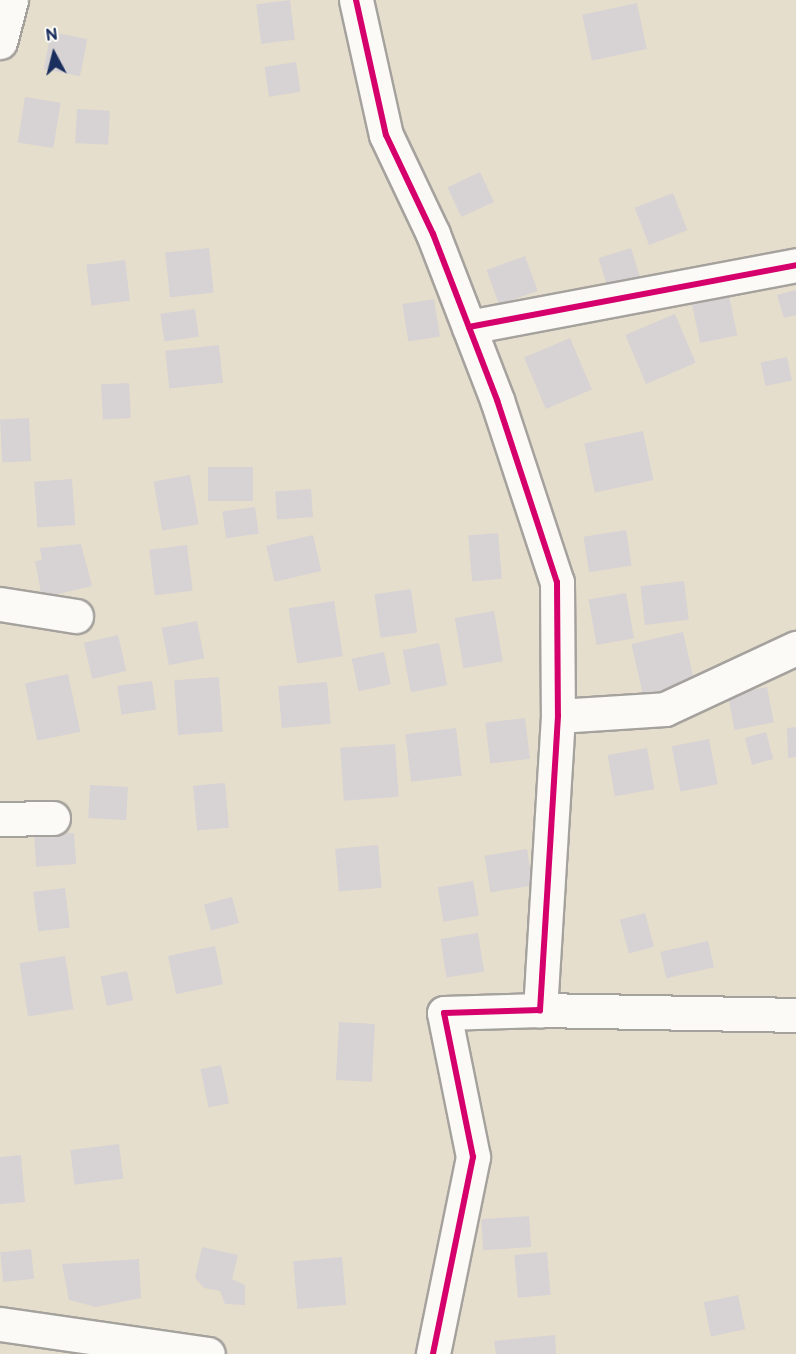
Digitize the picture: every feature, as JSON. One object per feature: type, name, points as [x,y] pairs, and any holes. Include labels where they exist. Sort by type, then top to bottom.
[{"type":"street","points":[[0,42],[11,0]]},
{"type":"street","points":[[356,0],[386,135],[433,234],[469,327],[556,582],[558,716],[540,1010]]},
{"type":"street","points":[[469,327],[796,265]]},
{"type":"street","points":[[0,604],[76,616]]},
{"type":"street","points":[[558,716],[665,709],[784,651],[796,648]]},
{"type":"street","points":[[0,819],[53,819]]},
{"type":"street","points":[[433,1354],[474,1157],[444,1013],[540,1010],[796,1015]]},
{"type":"street","points":[[0,1324],[208,1354]]},
{"type":"building","points":[[290,0],[295,40],[261,44],[256,4]]},
{"type":"building","points":[[637,3],[647,49],[592,61],[582,15]]},
{"type":"building","points":[[51,32],[87,39],[80,76],[44,69]]},
{"type":"building","points":[[296,62],[301,92],[269,97],[264,67]]},
{"type":"building","points":[[25,97],[61,103],[53,148],[18,142]]},
{"type":"building","points":[[77,109],[110,111],[108,145],[75,143]]},
{"type":"building","points":[[480,172],[494,202],[461,217],[447,187]]},
{"type":"building","points":[[673,193],[687,230],[649,245],[635,208]]},
{"type":"building","points":[[209,248],[214,293],[170,297],[165,253]]},
{"type":"building","points":[[631,248],[641,281],[608,290],[598,258]]},
{"type":"building","points":[[525,256],[538,291],[499,305],[486,270]]},
{"type":"building","points":[[125,260],[130,301],[91,305],[86,265]]},
{"type":"building","points":[[796,290],[796,315],[784,318],[777,295]]},
{"type":"building","points":[[729,296],[737,335],[700,343],[692,304]]},
{"type":"building","points":[[434,299],[440,337],[408,342],[402,304]]},
{"type":"building","points":[[195,309],[199,337],[164,342],[160,314]]},
{"type":"building","points":[[675,314],[696,363],[646,384],[625,335]]},
{"type":"building","points":[[570,338],[592,390],[546,409],[524,358]]},
{"type":"building","points":[[219,345],[223,383],[169,388],[165,351]]},
{"type":"building","points":[[787,357],[792,380],[766,386],[761,363]]},
{"type":"building","points":[[129,383],[131,418],[103,419],[101,384]]},
{"type":"building","points":[[29,418],[31,461],[2,462],[0,420]]},
{"type":"building","points":[[643,431],[653,480],[595,492],[584,443]]},
{"type":"building","points":[[208,467],[253,467],[253,501],[208,501]]},
{"type":"building","points":[[190,475],[199,524],[162,531],[154,481]]},
{"type":"building","points":[[72,479],[75,525],[37,528],[34,482]]},
{"type":"building","points":[[311,489],[313,517],[277,519],[275,492]]},
{"type":"building","points":[[255,507],[259,534],[226,538],[222,512]]},
{"type":"building","points":[[626,530],[632,566],[589,572],[584,537]]},
{"type":"building","points":[[498,533],[502,579],[472,581],[468,536]]},
{"type":"building","points":[[313,535],[321,571],[275,582],[266,546]]},
{"type":"building","points":[[81,544],[92,586],[42,598],[35,561],[42,560],[40,548]]},
{"type":"building","points":[[187,545],[193,591],[155,595],[149,550]]},
{"type":"building","points":[[684,581],[689,620],[645,625],[640,586]]},
{"type":"building","points":[[411,589],[417,633],[380,638],[374,594]]},
{"type":"building","points":[[626,593],[634,638],[597,645],[589,600]]},
{"type":"building","points":[[334,601],[343,656],[297,664],[289,608]]},
{"type":"building","points":[[494,611],[503,661],[463,668],[455,618]]},
{"type":"building","points":[[197,621],[204,658],[169,665],[162,628]]},
{"type":"building","points":[[683,632],[695,683],[643,695],[631,644]]},
{"type":"building","points":[[118,635],[126,671],[92,679],[84,643]]},
{"type":"building","points":[[439,643],[447,685],[411,692],[403,650]]},
{"type":"building","points":[[384,652],[391,684],[359,691],[352,659]]},
{"type":"building","points":[[68,674],[80,732],[37,741],[25,683]]},
{"type":"building","points":[[219,677],[223,732],[178,735],[174,680]]},
{"type":"building","points":[[152,681],[156,710],[121,715],[117,686]]},
{"type":"building","points":[[327,682],[331,724],[282,728],[278,686]]},
{"type":"building","points":[[767,687],[774,722],[735,730],[728,695]]},
{"type":"building","points":[[525,718],[530,759],[490,764],[485,723]]},
{"type":"building","points":[[796,727],[796,757],[788,758],[787,728]]},
{"type":"building","points":[[456,728],[462,776],[411,782],[405,734]]},
{"type":"building","points":[[766,732],[773,759],[752,765],[745,738]]},
{"type":"building","points":[[709,739],[718,784],[680,791],[672,746]]},
{"type":"building","points":[[395,744],[399,797],[344,801],[340,748]]},
{"type":"building","points":[[647,748],[654,789],[615,796],[608,755]]},
{"type":"building","points":[[225,783],[229,828],[197,831],[193,786]]},
{"type":"building","points":[[90,785],[128,787],[126,820],[88,818]]},
{"type":"building","points":[[74,833],[76,864],[36,867],[34,836]]},
{"type":"building","points":[[378,845],[382,888],[339,892],[335,849]]},
{"type":"building","points":[[527,849],[533,886],[490,892],[485,856]]},
{"type":"building","points":[[473,881],[479,915],[444,922],[438,887]]},
{"type":"building","points":[[65,888],[70,928],[38,932],[33,892]]},
{"type":"building","points":[[232,897],[239,923],[211,931],[204,905]]},
{"type":"building","points":[[645,913],[654,947],[629,954],[620,920]]},
{"type":"building","points":[[478,933],[484,972],[447,977],[440,939]]},
{"type":"building","points":[[708,941],[714,967],[666,978],[660,952]]},
{"type":"building","points":[[215,946],[223,984],[176,994],[168,956]]},
{"type":"building","points":[[65,956],[73,1009],[28,1017],[20,963]]},
{"type":"building","points":[[127,971],[133,1000],[107,1006],[101,977]]},
{"type":"building","points":[[339,1022],[375,1024],[372,1082],[336,1080]]},
{"type":"building","points":[[221,1065],[229,1103],[209,1108],[200,1069]]},
{"type":"building","points":[[119,1144],[123,1179],[75,1185],[70,1150]]},
{"type":"building","points":[[21,1155],[25,1202],[0,1204],[0,1157]]},
{"type":"building","points":[[529,1216],[531,1247],[483,1250],[481,1219]]},
{"type":"building","points":[[202,1247],[238,1255],[232,1279],[245,1285],[245,1305],[225,1304],[220,1291],[204,1288],[195,1278]]},
{"type":"building","points":[[31,1249],[34,1279],[3,1282],[0,1252]]},
{"type":"building","points":[[547,1252],[551,1295],[518,1298],[514,1255]]},
{"type":"building","points":[[342,1257],[346,1305],[297,1309],[293,1261]]},
{"type":"building","points":[[139,1259],[141,1298],[96,1307],[69,1300],[62,1264]]},
{"type":"building","points":[[738,1295],[745,1329],[711,1337],[704,1302]]},
{"type":"building","points":[[555,1335],[556,1354],[496,1354],[494,1341]]},
{"type":"cycle path","points":[[356,0],[386,135],[433,234],[497,400],[557,582],[558,716],[540,1010],[444,1013],[473,1157],[433,1354]]},
{"type":"cycle path","points":[[469,327],[796,265]]}]
